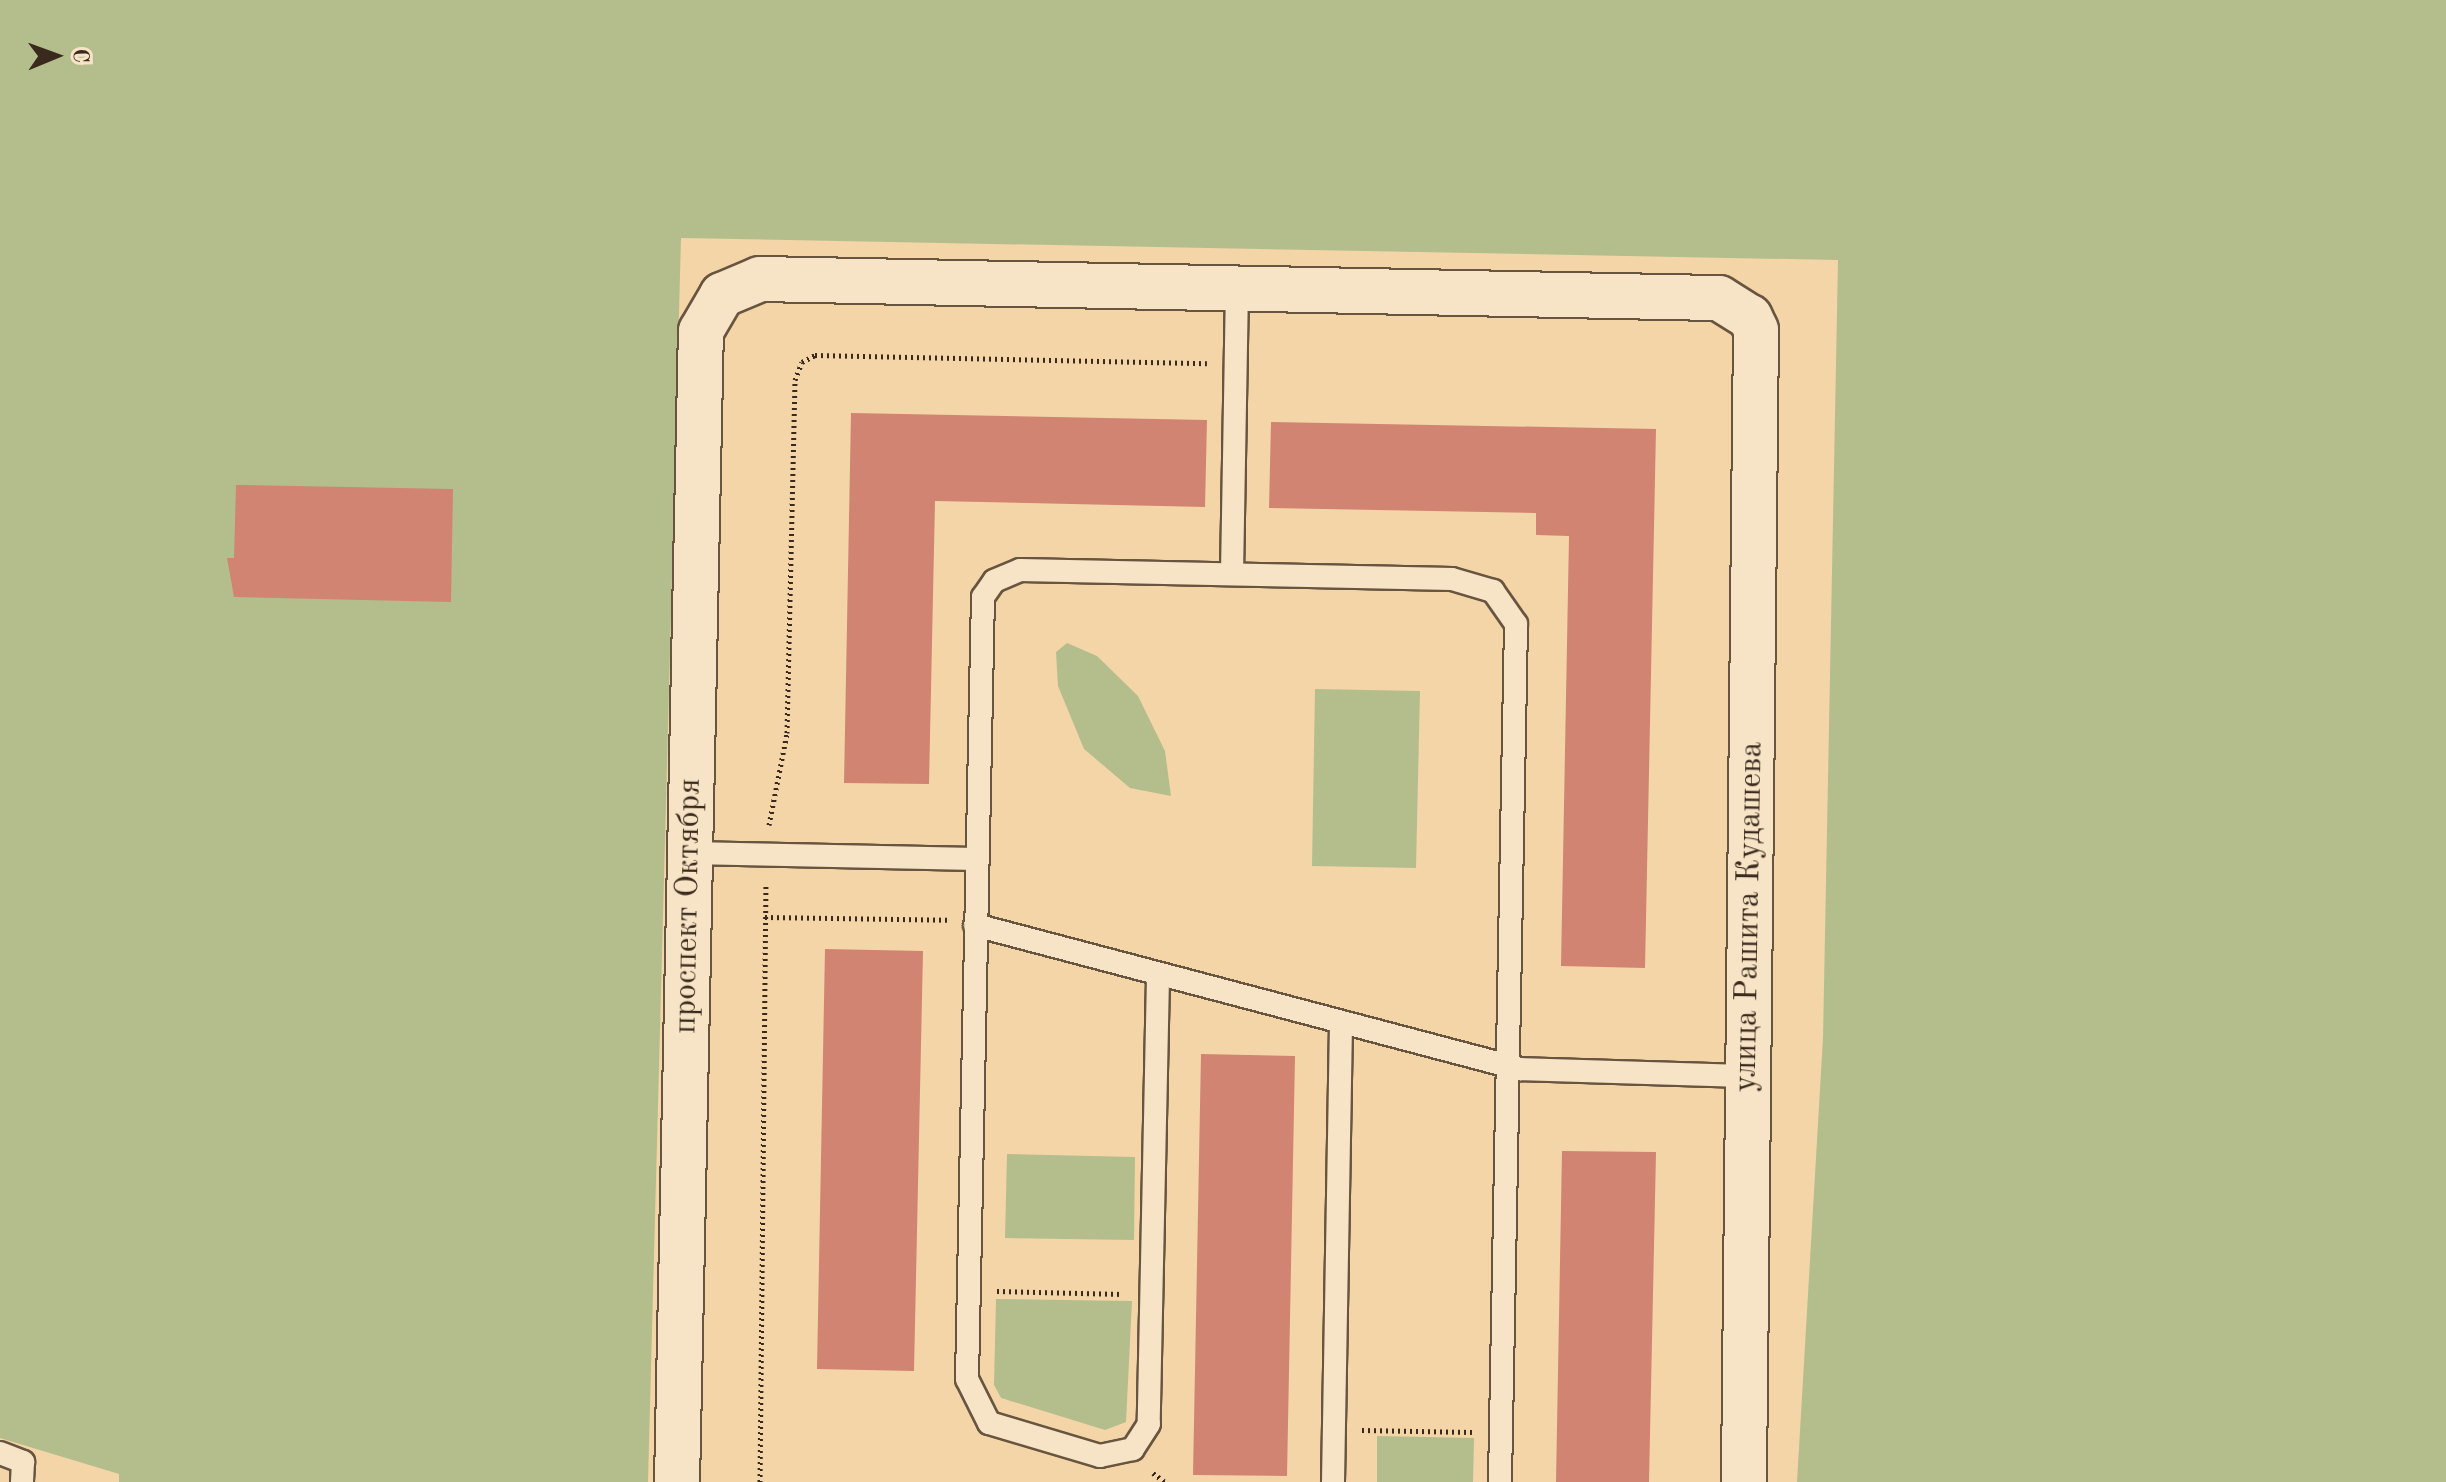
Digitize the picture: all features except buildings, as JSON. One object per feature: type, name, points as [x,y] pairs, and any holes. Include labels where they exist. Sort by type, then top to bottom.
[{"type":"street","name":"улица Рашита Кудашева","points":[[701,331],[722,295],[760,279],[1719,298],[1750,317],[1756,353],[1744,1482]]},
{"type":"street","name":"проспект Октября","points":[[677,1482],[701,331]]},
{"type":"lane","points":[[1232,574],[1237,289]]},
{"type":"lane","points":[[1158,977],[1149,1424],[1133,1449],[1111,1457],[981,1414],[967,1379],[981,614],[994,581],[1020,570],[1452,579],[1476,583],[1507,605],[1516,624],[1500,1482]]},
{"type":"lane","points":[[690,853],[976,859]]},
{"type":"lane","points":[[975,923],[1158,977],[1508,1066],[1749,1076]]},
{"type":"lane","points":[[1333,1482],[1341,1022]]},
{"type":"lane","points":[[0,1453],[23,1462],[22,1482]]},
{"type":"path","points":[[760,1482],[766,855],[789,711],[795,380],[802,362],[815,355],[1236,364]]},
{"type":"path","points":[[765,917],[975,923]]},
{"type":"path","points":[[968,1290],[1152,1294]]},
{"type":"path","points":[[1333,1429],[1501,1432]]},
{"type":"green space","points":[[0,0],[2446,0],[2446,1482],[1797,1482],[1823,1038],[1838,260],[681,238],[648,1482],[119,1482],[119,1474],[0,1438]]},
{"type":"green space","points":[[1067,643],[1097,656],[1138,696],[1165,751],[1171,796],[1130,788],[1084,749],[1058,686],[1056,652]]},
{"type":"green space","points":[[1315,689],[1420,691],[1416,868],[1312,866]]},
{"type":"green space","points":[[1007,1154],[1135,1157],[1134,1240],[1005,1238]]},
{"type":"green space","points":[[996,1299],[1132,1301],[1126,1422],[1105,1430],[1001,1398],[994,1385]]},
{"type":"green space","points":[[1377,1436],[1474,1438],[1473,1482],[1377,1482]]}]
